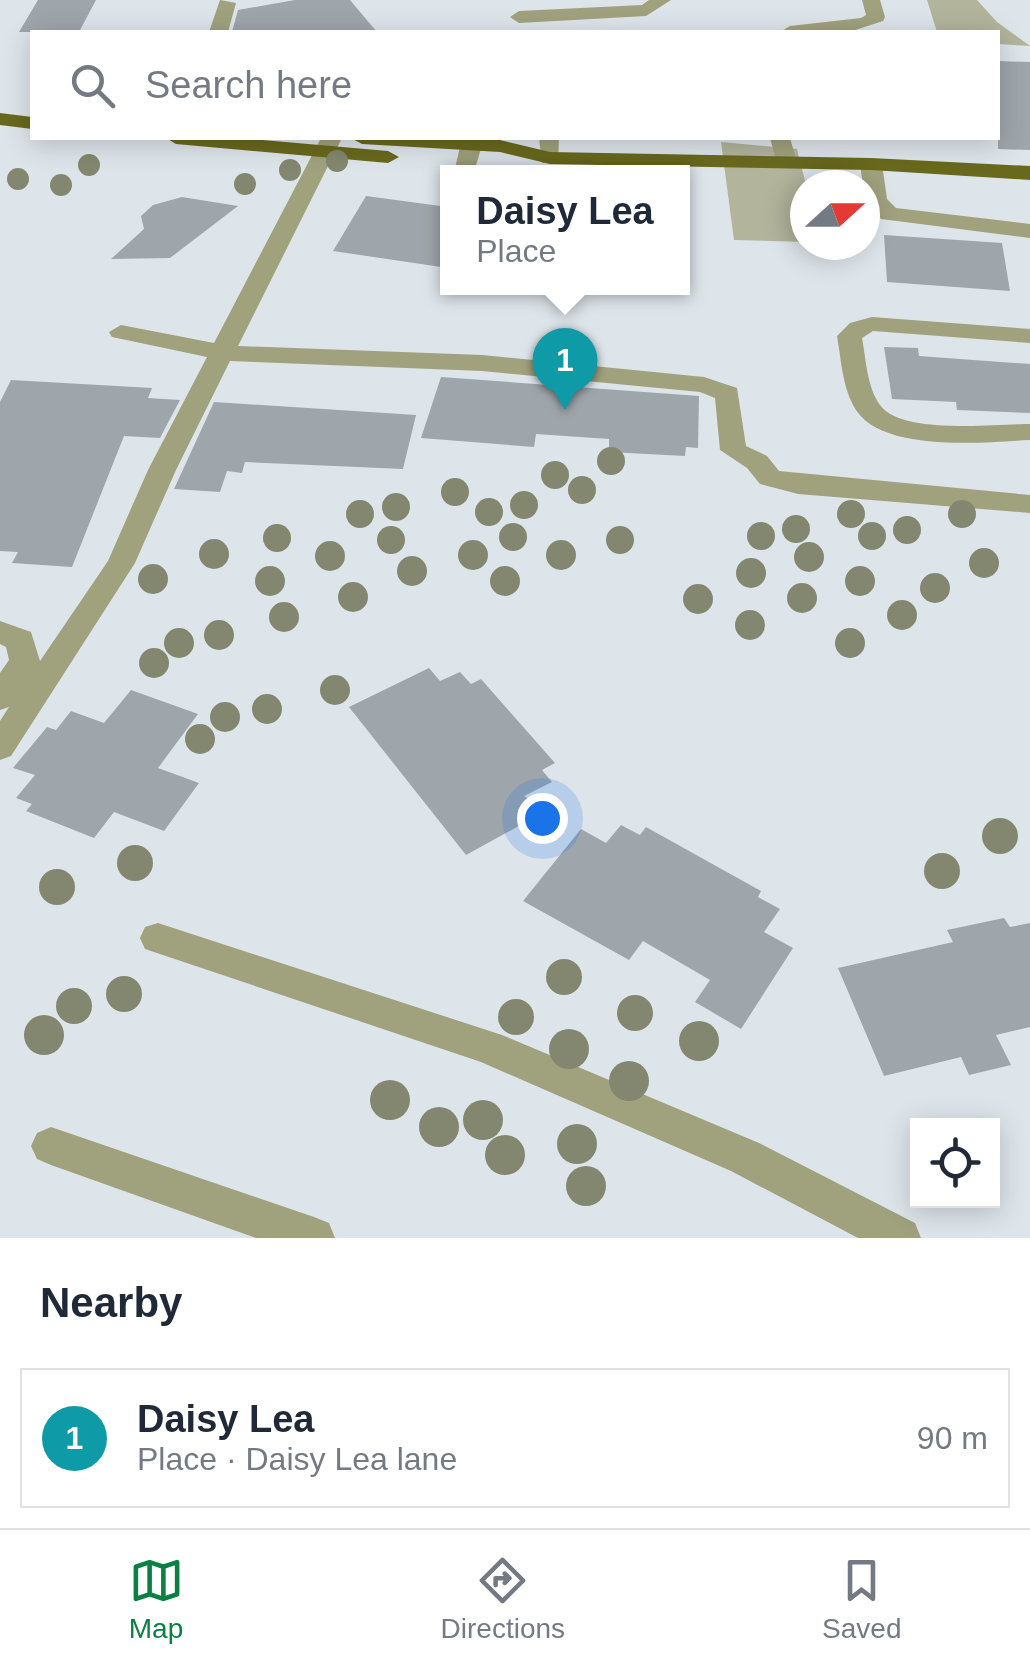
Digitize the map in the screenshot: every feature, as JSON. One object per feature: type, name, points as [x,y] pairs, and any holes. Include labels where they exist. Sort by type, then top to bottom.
[{"type":"main road","points":[[0,104],[30,107]]},
{"type":"main road","points":[[0,119],[30,123]]},
{"type":"main road","points":[[226,140],[470,148]]},
{"type":"main road","points":[[384,140],[470,148],[495,165],[545,151],[1030,172]]},
{"type":"street","points":[[517,17],[646,10],[662,0]]},
{"type":"street","points":[[798,30],[866,25],[876,18],[872,0]]},
{"type":"street","points":[[219,30],[227,3]]},
{"type":"street","points":[[780,140],[786,162]]},
{"type":"street","points":[[0,748],[121,563],[162,470],[326,144]]},
{"type":"street","points":[[871,164],[876,200],[889,214],[1030,232]]},
{"type":"street","points":[[1030,336],[872,324],[849,336],[866,408],[880,423],[904,430],[1030,432]]},
{"type":"street","points":[[121,332],[224,352],[482,363],[704,384],[728,394],[732,450],[757,462],[770,478],[798,486],[1030,504]]},
{"type":"street","points":[[0,632],[20,640],[25,661],[0,698]]},
{"type":"street","points":[[158,938],[488,1046],[744,1157],[900,1238]]},
{"type":"street","points":[[52,1146],[314,1238]]},
{"type":"green space","points":[[927,0],[977,0],[997,22],[1030,46],[1000,44],[1000,30],[936,30]]},
{"type":"green space","points":[[721,142],[797,149],[802,170],[790,170],[790,242],[734,240]]},
{"type":"building","points":[[38,0],[96,0],[80,30],[19,32]]},
{"type":"building","points":[[295,0],[350,0],[375,30],[233,30],[238,10]]},
{"type":"building","points":[[1000,61],[1030,62],[1030,150],[998,149]]},
{"type":"building","points":[[366,196],[440,206],[440,267],[333,251]]},
{"type":"building","points":[[182,197],[238,206],[170,258],[111,259],[144,229],[141,216],[153,205]]},
{"type":"building","points":[[884,235],[1002,243],[1010,291],[887,282]]},
{"type":"building","points":[[884,347],[918,348],[919,356],[1030,364],[1030,413],[957,410],[956,402],[892,399]]},
{"type":"building","points":[[441,377],[699,396],[698,448],[686,447],[685,456],[609,452],[609,439],[536,434],[534,447],[421,438]]},
{"type":"building","points":[[11,380],[152,388],[148,398],[180,400],[160,438],[124,436],[72,567],[12,563],[18,552],[0,551],[0,402]]},
{"type":"building","points":[[214,402],[416,415],[403,469],[245,462],[242,473],[227,471],[220,492],[174,489]]},
{"type":"building","points":[[429,668],[440,681],[460,672],[471,684],[481,679],[555,763],[542,770],[552,782],[524,796],[548,810],[466,855],[349,707]]},
{"type":"building","points":[[131,690],[198,714],[158,768],[199,783],[164,831],[114,812],[94,838],[26,811],[32,804],[16,798],[35,775],[13,768],[47,727],[56,730],[71,711],[104,723]]},
{"type":"building","points":[[621,825],[640,835],[646,827],[761,891],[758,897],[780,909],[764,932],[793,948],[741,1029],[695,1002],[710,980],[643,941],[629,960],[523,901],[581,829],[606,843]]},
{"type":"building","points":[[1004,918],[1010,927],[1030,923],[1030,1027],[996,1035],[1011,1065],[969,1075],[961,1057],[884,1076],[838,968],[953,942],[947,930]]},
{"type":"place","name":"Daisy Lea","points":[[565,410]]}]
